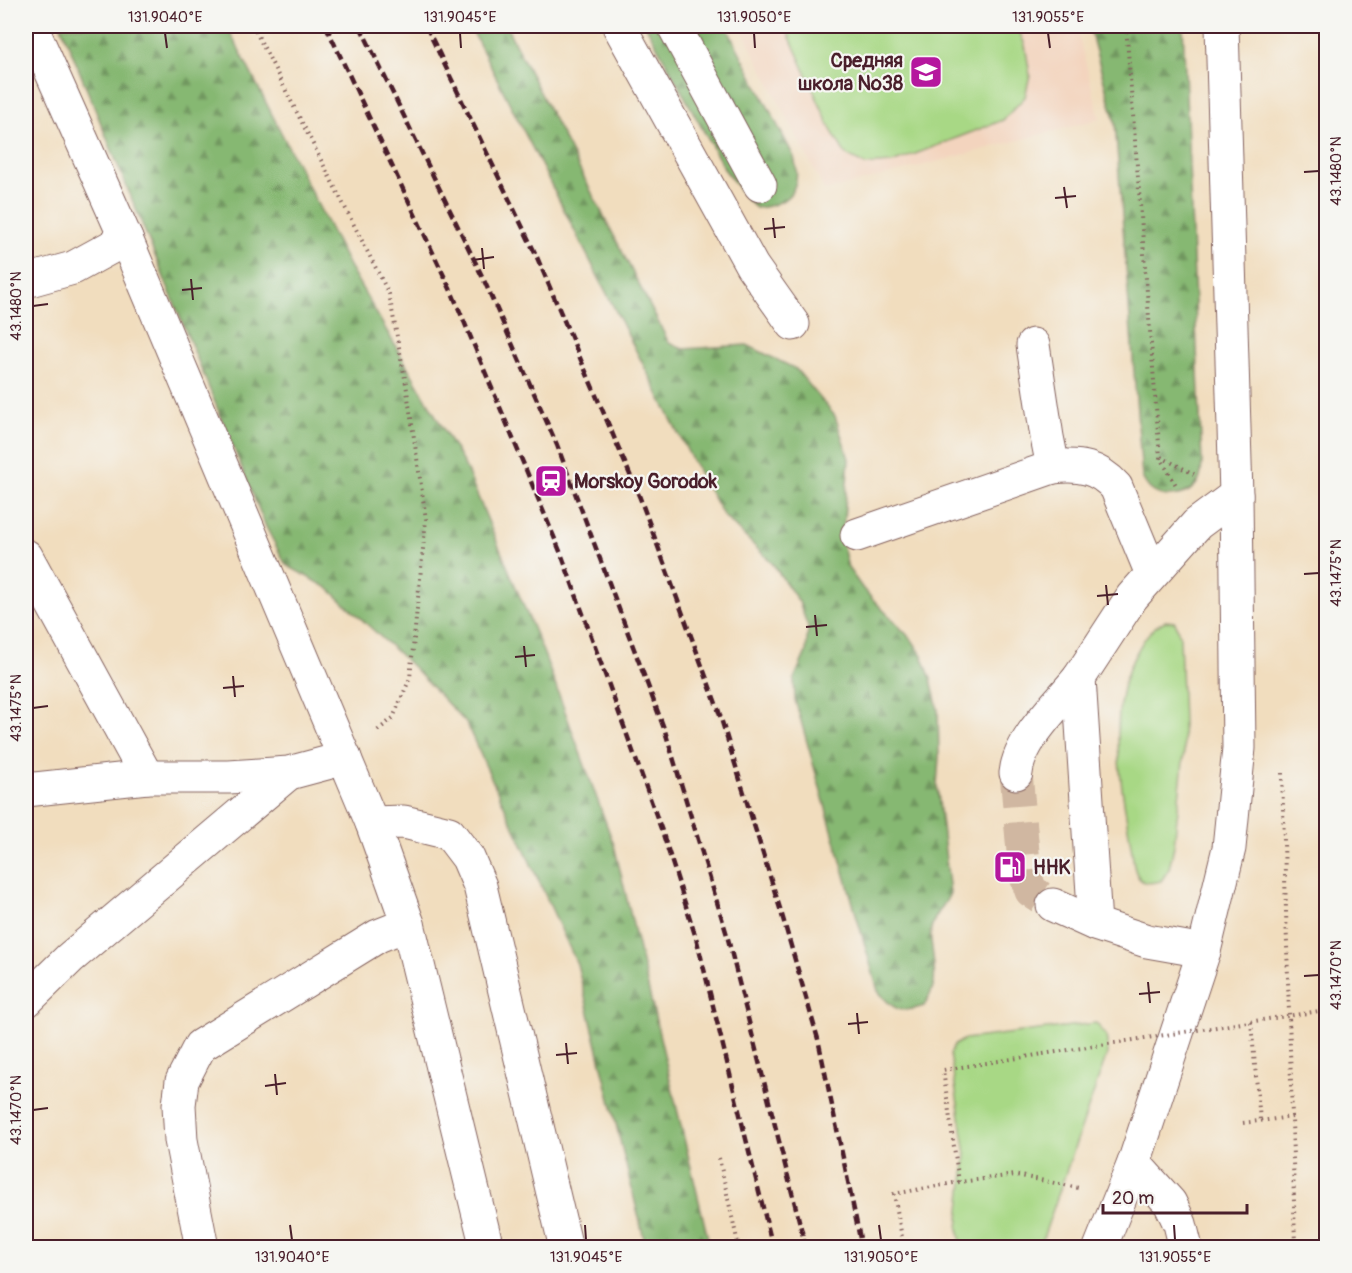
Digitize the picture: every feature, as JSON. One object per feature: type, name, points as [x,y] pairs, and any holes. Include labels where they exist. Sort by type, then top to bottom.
[{"type":"street","points":[[31,26],[126,239],[372,823],[408,924],[487,1248]]},
{"type":"street","points":[[619,26],[752,266],[793,324]]},
{"type":"street","points":[[674,26],[760,185]]},
{"type":"street","points":[[1100,1248],[1134,1163],[1204,951],[1229,848],[1239,748],[1236,495],[1222,26]]},
{"type":"street","points":[[26,281],[73,268],[126,239]]},
{"type":"street","points":[[1033,345],[1053,467]]},
{"type":"street","points":[[857,535],[1053,467],[1088,468],[1106,476],[1116,487],[1152,574]]},
{"type":"street","points":[[1016,773],[1021,752],[1026,744],[1079,678],[1132,597],[1197,524],[1236,495]]},
{"type":"street","points":[[26,556],[147,777]]},
{"type":"street","points":[[1079,678],[1095,924]]},
{"type":"street","points":[[26,790],[147,777],[289,774],[345,758]]},
{"type":"street","points":[[26,1001],[70,958],[289,774]]},
{"type":"street","points":[[372,823],[404,822],[449,833],[468,858],[480,886],[566,1248]]},
{"type":"street","points":[[1053,905],[1095,924],[1147,941],[1204,951]]},
{"type":"street","points":[[202,1248],[181,1140],[179,1105],[182,1081],[200,1046],[378,936],[408,924]]},
{"type":"street","points":[[1134,1163],[1170,1203],[1180,1224],[1185,1248]]},
{"type":"path","points":[[253,26],[389,294],[406,384],[426,519],[410,678],[393,717],[345,758]]},
{"type":"path","points":[[1126,26],[1160,457],[1182,467]]},
{"type":"path","points":[[959,1182],[943,1070],[1326,1010]]},
{"type":"path","points":[[1251,1022],[1260,1120]]},
{"type":"path","points":[[1140,1046],[1144,1035]]},
{"type":"path","points":[[1244,1123],[1292,1117],[1295,1248]]},
{"type":"path","points":[[719,1158],[739,1248]]},
{"type":"path","points":[[904,1248],[894,1194],[959,1182],[1016,1175],[1122,1197]]},
{"type":"shaded area","name":"Средняя школа №38","points":[[740,26],[1076,26],[1100,119],[825,191]]},
{"type":"green space","points":[[61,26],[227,26],[349,266],[465,466],[544,654],[614,845],[710,1247],[646,1247],[577,964],[466,723],[412,666],[328,588],[286,565],[266,527]]},
{"type":"green space","points":[[470,26],[506,26],[669,343],[683,349],[747,345],[796,369],[835,416],[849,459],[842,542],[848,568],[863,589],[912,640],[922,655],[931,679],[938,710],[937,785],[950,893],[931,929],[934,978],[932,991],[924,1006],[909,1010],[898,1009],[878,991],[795,700],[794,679],[806,652],[808,627],[799,602],[772,563],[723,515],[692,460]]},
{"type":"green space","points":[[646,26],[726,26],[794,157],[796,178],[794,187],[784,199],[756,208],[747,200],[725,170]]},
{"type":"green space","name":"Средняя школа №38","points":[[785,26],[1017,26],[1025,45],[1030,75],[1025,97],[1003,120],[892,163],[865,165],[846,155],[830,128]]},
{"type":"green space","points":[[1089,26],[1183,26],[1202,463],[1198,482],[1188,491],[1176,496],[1156,493],[1149,488],[1142,477],[1115,122]]},
{"type":"green space","points":[[1165,621],[1175,622],[1180,637],[1184,752],[1174,846],[1169,869],[1161,881],[1151,883],[1140,879],[1134,866],[1122,785],[1118,728],[1120,700],[1127,674],[1146,637]]},
{"type":"green space","points":[[1096,1023],[1106,1035],[1108,1051],[1040,1247],[962,1247],[958,1228],[966,1154],[950,1054],[954,1045],[965,1039]]},
{"type":"tunnel","points":[[1016,773],[1025,874],[1031,891],[1053,905]]},
{"type":"railway","points":[[326,26],[453,295],[562,556],[663,834],[697,941],[773,1248]]},
{"type":"railway","points":[[360,26],[483,278],[557,445],[665,731],[727,935],[806,1248]]},
{"type":"railway","points":[[426,26],[536,255],[640,498],[718,709],[818,1039],[862,1248]]},
{"type":"place","name":"Средняя школа №38","points":[[926,72]]},
{"type":"place","name":"Morskoy Gorodok","points":[[551,481]]},
{"type":"place","name":"HHK","points":[[1010,867]]}]
